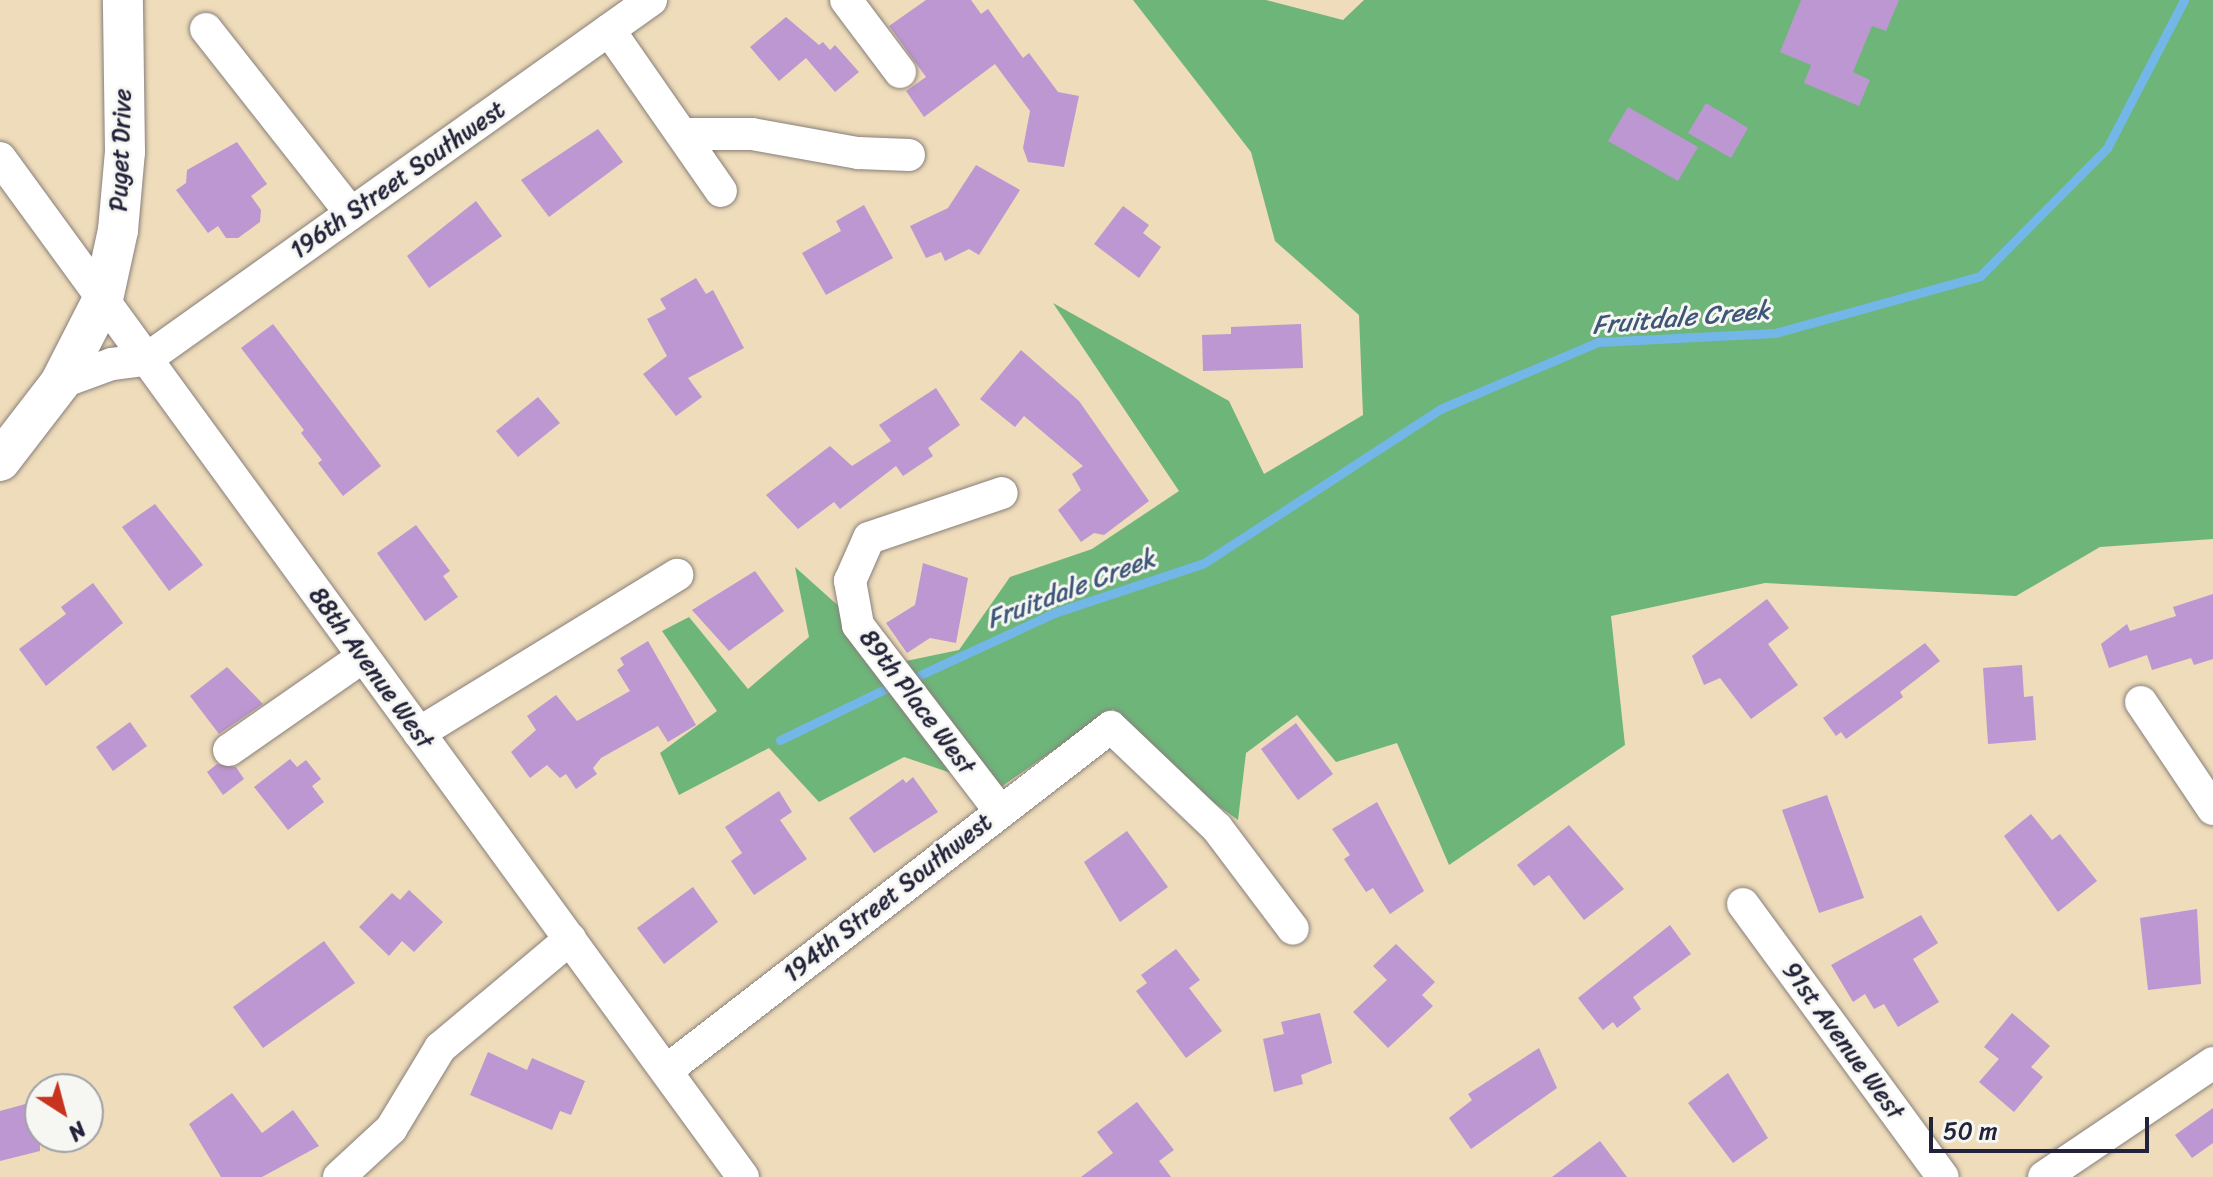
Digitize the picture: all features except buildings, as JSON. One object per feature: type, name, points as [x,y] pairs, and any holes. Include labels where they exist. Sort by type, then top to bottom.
[{"type":"main road","name":"Puget Drive","points":[[103,299],[118,230],[125,152],[123,0]]},
{"type":"main road","points":[[0,461],[60,383],[103,299]]},
{"type":"street","name":"196th Street Southwest","points":[[145,360],[651,0]]},
{"type":"street","points":[[846,0],[900,72]]},
{"type":"street","points":[[206,29],[351,213]]},
{"type":"street","points":[[609,30],[721,191]]},
{"type":"street","points":[[683,134],[752,134],[858,153],[909,155]]},
{"type":"street","name":"88th Avenue West","points":[[0,158],[743,1177]]},
{"type":"street","points":[[60,383],[112,364],[145,360]]},
{"type":"street","name":"89th Place West","points":[[1000,811],[858,625],[850,581],[869,538],[1002,493]]},
{"type":"street","points":[[419,733],[677,575]]},
{"type":"street","points":[[229,750],[363,657]]},
{"type":"street","points":[[2141,702],[2213,809]]},
{"type":"street","name":"194th Street Southwest","points":[[667,1070],[1111,727],[1217,828],[1293,929]]},
{"type":"street","name":"91st Avenue West","points":[[1743,904],[1943,1177]]},
{"type":"street","points":[[339,1177],[391,1129],[440,1048],[570,939]]},
{"type":"street","points":[[2044,1177],[2213,1063]]},
{"type":"green space","points":[[1133,0],[1266,0],[1343,20],[1364,0],[2213,0],[2213,539],[2100,547],[2016,596],[1765,583],[1611,616],[1625,745],[1449,865],[1397,743],[1336,762],[1297,715],[1246,753],[1238,820],[1189,785],[1113,709],[998,789],[904,757],[819,802],[769,748],[679,795],[660,753],[717,711],[662,631],[689,617],[748,689],[809,637],[795,567],[901,662],[959,650],[1010,577],[1092,549],[1179,491],[1053,303],[1229,401],[1264,474],[1363,415],[1359,315],[1275,241],[1251,152]]},
{"type":"waterway","name":"Fruitdale Creek","points":[[920,675],[1054,613],[1204,563],[1440,409],[1598,342],[1775,333],[1980,276],[2107,148],[2184,0]]},
{"type":"waterway","name":"Fruitdale Creek","points":[[780,740],[887,688]]}]
